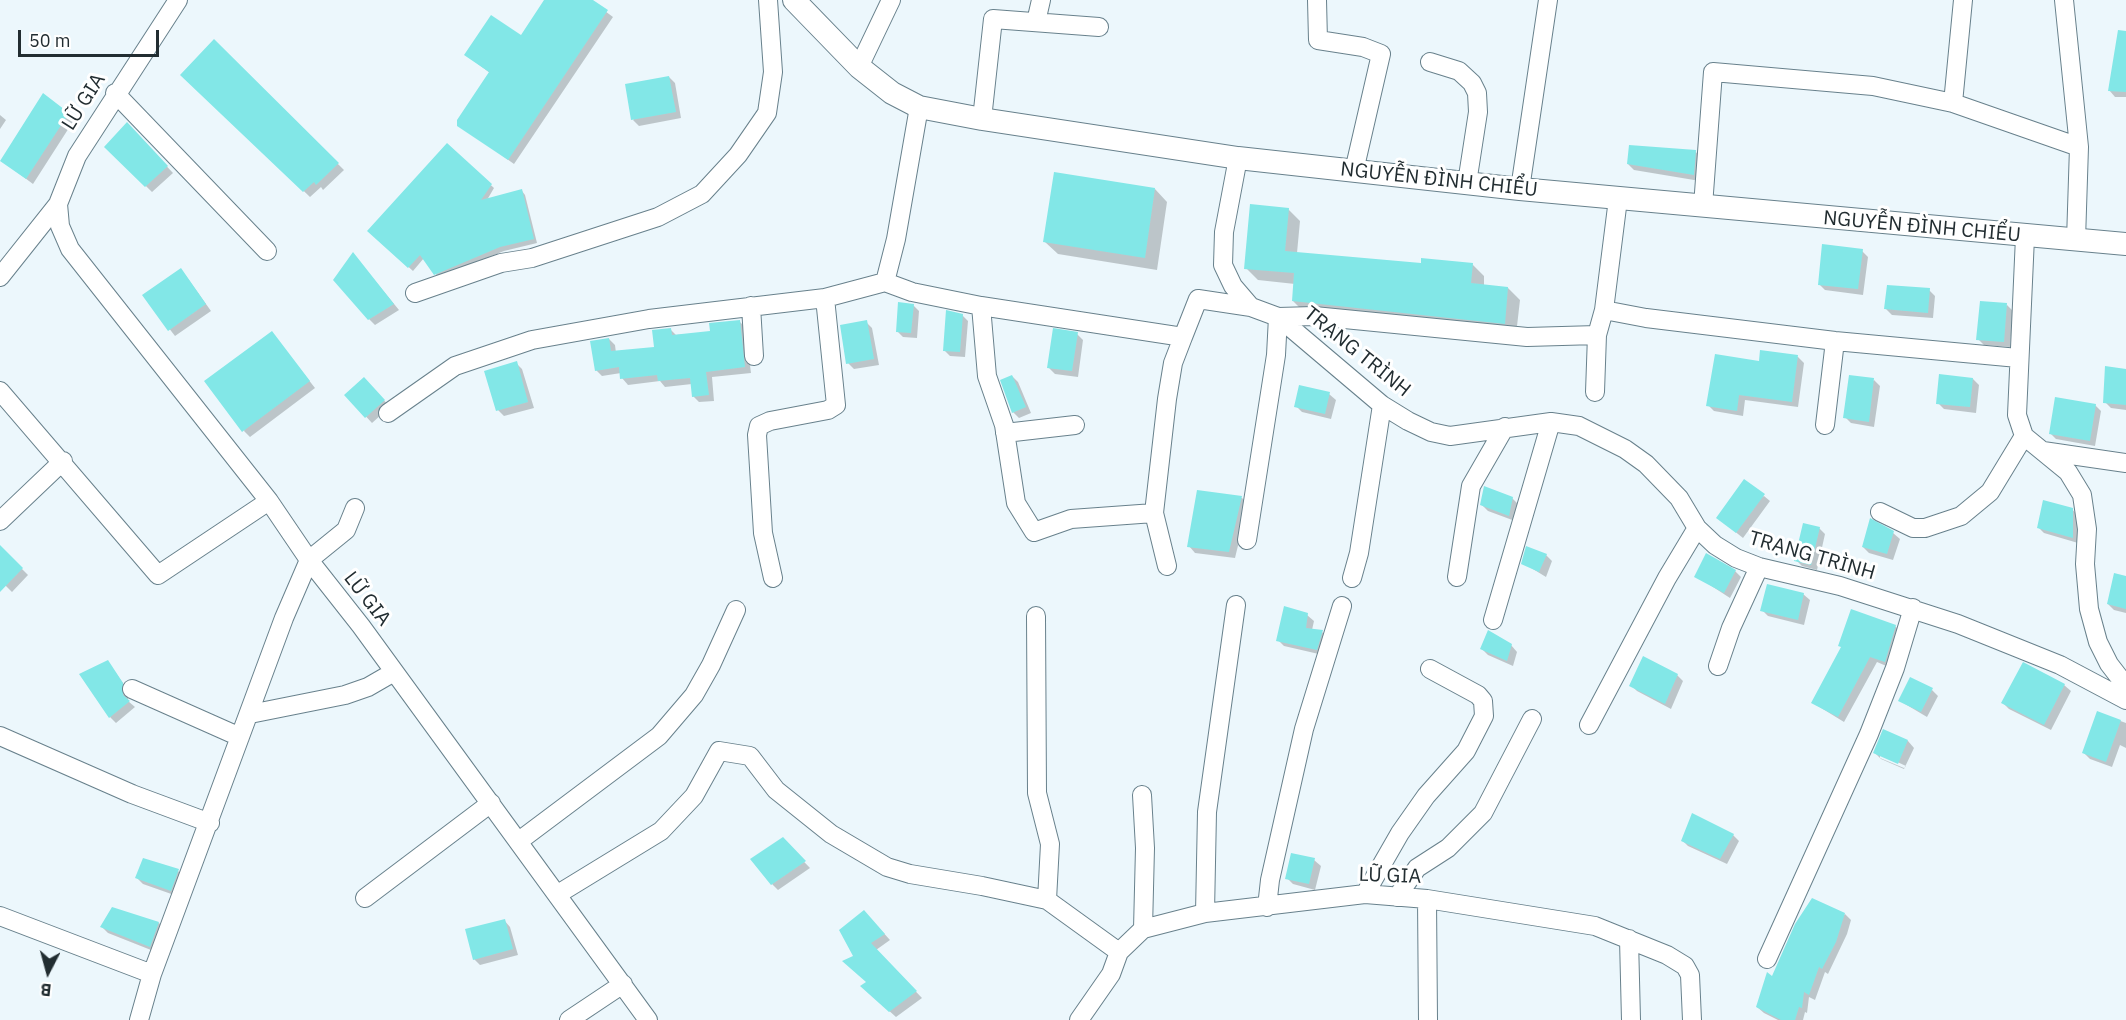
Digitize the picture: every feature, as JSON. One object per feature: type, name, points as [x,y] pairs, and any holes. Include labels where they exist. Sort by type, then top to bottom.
[{"type":"main road","name":"NGUYỄN ĐÌNH CHIỂU","points":[[794,0],[859,67],[892,93],[919,107],[982,119],[1238,158],[1354,171],[1618,199],[2025,237],[2126,244]]},
{"type":"street","name":"LỮ GIA","points":[[0,277],[58,204],[77,156],[178,0]]},
{"type":"street","points":[[415,293],[501,263],[532,258],[648,221],[702,194],[738,155],[766,113],[773,72],[768,0]]},
{"type":"street","points":[[859,67],[891,0]]},
{"type":"street","points":[[1036,22],[1041,0]]},
{"type":"street","points":[[1317,0],[1318,40],[1363,47],[1381,54],[1354,171]]},
{"type":"street","points":[[1520,189],[1548,0]]},
{"type":"street","points":[[1953,103],[1963,0]]},
{"type":"street","points":[[2064,0],[2079,147],[2076,240]]},
{"type":"street","points":[[982,119],[993,19],[1099,27]]},
{"type":"street","points":[[1430,62],[1459,71],[1472,83],[1477,93],[1478,112],[1467,183]]},
{"type":"street","points":[[1703,206],[1713,72],[1873,86],[1953,103],[2079,147]]},
{"type":"street","points":[[116,93],[267,251]]},
{"type":"street","points":[[885,282],[896,239],[919,107]]},
{"type":"street","points":[[1238,158],[1224,232],[1223,265],[1233,286],[1251,307]]},
{"type":"street","points":[[1595,392],[1597,335],[1604,310],[1618,199]]},
{"type":"street","name":"LỮ GIA","points":[[58,204],[60,226],[70,249],[268,501],[309,560],[492,803],[648,1020]]},
{"type":"street","points":[[2025,237],[2017,415],[2024,436],[2068,472],[2082,495],[2087,529],[2085,564],[2089,609],[2098,642],[2109,664],[2126,686]]},
{"type":"street","points":[[388,413],[455,366],[532,340],[649,319],[825,298],[885,282],[912,292],[981,306],[1183,337],[1173,363],[1170,381],[1154,513],[1167,566]]},
{"type":"street","points":[[773,578],[763,533],[757,435],[759,426],[770,421],[828,410],[836,405],[825,298]]},
{"type":"street","name":"TRẠNG TRÌNH","points":[[1183,337],[1198,299],[1251,307],[1278,317],[1382,405],[1416,425],[1450,436],[1465,436],[1551,422],[1580,426],[1609,440],[1639,459],[1679,498],[1697,528],[1715,545],[1736,558],[1759,567],[1840,586],[1913,608],[2060,665],[2126,700]]},
{"type":"street","points":[[751,306],[754,356]]},
{"type":"street","points":[[981,306],[987,376],[1005,433],[1016,503],[1034,532],[1071,519],[1154,513]]},
{"type":"street","points":[[1604,310],[1646,318],[1835,341],[2018,357]]},
{"type":"street","points":[[1247,540],[1276,356],[1278,317],[1314,316],[1527,337],[1597,335]]},
{"type":"street","points":[[1825,425],[1835,341]]},
{"type":"street","points":[[0,391],[63,461],[158,575],[268,501]]},
{"type":"street","points":[[1352,578],[1359,553],[1382,405]]},
{"type":"street","points":[[1493,620],[1551,422]]},
{"type":"street","points":[[1005,433],[1075,425]]},
{"type":"street","points":[[1457,577],[1462,535],[1472,486],[1504,428]]},
{"type":"street","points":[[1880,512],[1913,528],[1925,528],[1961,516],[1990,492],[2024,436]]},
{"type":"street","points":[[2042,450],[2126,463]]},
{"type":"street","points":[[0,521],[63,461]]},
{"type":"street","points":[[139,1020],[152,974],[284,618],[309,560],[346,530],[355,508]]},
{"type":"street","points":[[1589,725],[1662,587],[1697,528]]},
{"type":"street","points":[[1718,666],[1731,628],[1759,567]]},
{"type":"street","points":[[1205,913],[1207,812],[1236,605]]},
{"type":"street","points":[[1267,907],[1270,880],[1304,729],[1342,606]]},
{"type":"street","points":[[1767,959],[1869,734],[1895,668],[1913,608]]},
{"type":"street","points":[[519,841],[659,736],[694,695],[711,665],[736,610]]},
{"type":"street","points":[[1036,615],[1037,793],[1050,844],[1047,900]]},
{"type":"street","points":[[1365,894],[1400,833],[1426,796],[1466,751],[1484,716],[1484,701],[1478,695],[1430,669]]},
{"type":"street","points":[[250,714],[345,695],[368,687],[394,672]]},
{"type":"street","points":[[132,689],[240,738]]},
{"type":"street","points":[[1397,897],[1418,868],[1448,848],[1483,813],[1532,718]]},
{"type":"street","points":[[0,736],[132,794],[210,822]]},
{"type":"street","points":[[558,894],[661,831],[694,796],[719,752],[750,756],[776,790],[831,834],[887,867],[910,874],[1047,900],[1119,952]]},
{"type":"street","points":[[1142,795],[1145,848],[1143,929]]},
{"type":"street","points":[[365,898],[492,803]]},
{"type":"street","name":"LỮ GIA","points":[[1079,1020],[1110,974],[1119,952],[1143,929],[1205,913],[1365,894],[1427,899],[1558,918],[1595,926],[1629,939],[1667,955],[1685,966],[1690,975],[1692,1020]]},
{"type":"street","points":[[1427,899],[1428,1020]]},
{"type":"street","points":[[0,916],[152,974]]},
{"type":"street","points":[[1629,939],[1630,1020]]},
{"type":"street","points":[[569,1020],[623,984]]},
{"type":"building","points":[[544,0],[593,0],[608,10],[508,160],[457,126],[457,120],[489,72],[464,55],[491,15],[521,35]]},
{"type":"building","points":[[2118,30],[2126,31],[2126,92],[2108,91]]},
{"type":"building","points":[[214,39],[339,163],[316,185],[314,182],[303,192],[180,75]]},
{"type":"building","points":[[669,76],[676,112],[631,120],[625,84]]},
{"type":"building","points":[[43,93],[69,113],[26,179],[0,161]]},
{"type":"building","points":[[127,122],[168,166],[145,187],[104,147]]},
{"type":"building","points":[[447,143],[492,184],[481,200],[522,189],[534,239],[500,247],[434,275],[420,255],[408,268],[367,231]]},
{"type":"building","points":[[1629,145],[1696,150],[1694,175],[1627,164]]},
{"type":"building","points":[[1054,172],[1155,188],[1145,258],[1043,242]]},
{"type":"building","points":[[1250,204],[1289,208],[1285,251],[1421,263],[1421,258],[1473,263],[1471,283],[1508,287],[1505,324],[1292,301],[1294,273],[1244,269]]},
{"type":"building","points":[[1822,244],[1863,249],[1858,289],[1818,285]]},
{"type":"building","points":[[353,252],[394,304],[368,320],[333,280]]},
{"type":"building","points":[[181,268],[206,304],[168,331],[142,295]]},
{"type":"building","points":[[1887,285],[1930,288],[1928,313],[1884,309]]},
{"type":"building","points":[[1980,301],[2007,303],[2004,342],[1976,340]]},
{"type":"building","points":[[898,302],[914,304],[911,333],[896,332]]},
{"type":"building","points":[[946,310],[963,314],[960,352],[943,351]]},
{"type":"building","points":[[740,320],[745,367],[706,372],[709,395],[692,397],[690,378],[658,381],[657,375],[620,379],[619,367],[595,371],[590,341],[609,338],[611,351],[654,347],[652,330],[671,328],[672,335],[710,331],[709,323]]},
{"type":"building","points":[[867,320],[874,359],[846,364],[840,325]]},
{"type":"building","points":[[1053,328],[1078,332],[1072,371],[1047,368]]},
{"type":"building","points":[[272,331],[310,381],[242,432],[204,381]]},
{"type":"building","points":[[1760,350],[1798,355],[1792,402],[1739,395],[1737,411],[1706,406],[1715,354],[1759,361]]},
{"type":"building","points":[[517,361],[528,402],[496,411],[484,371]]},
{"type":"building","points":[[2105,366],[2126,369],[2126,405],[2103,403]]},
{"type":"building","points":[[1939,374],[1973,378],[1970,407],[1936,404]]},
{"type":"building","points":[[1012,375],[1026,407],[1012,413],[1000,380]]},
{"type":"building","points":[[1849,375],[1874,378],[1869,422],[1843,418]]},
{"type":"building","points":[[364,377],[385,400],[365,418],[344,395]]},
{"type":"building","points":[[1299,385],[1330,392],[1325,414],[1294,407]]},
{"type":"building","points":[[2055,397],[2096,404],[2090,441],[2049,434]]},
{"type":"building","points":[[1744,479],[1765,494],[1736,533],[1716,518]]},
{"type":"building","points":[[1484,486],[1513,497],[1509,516],[1480,505]]},
{"type":"building","points":[[1197,490],[1242,496],[1229,552],[1187,547]]},
{"type":"building","points":[[2043,500],[2073,508],[2073,538],[2037,528]]},
{"type":"building","points":[[1870,518],[1894,531],[1887,554],[1862,547]]},
{"type":"building","points":[[1803,523],[1820,527],[1811,565],[1794,561]]},
{"type":"building","points":[[0,545],[23,568],[0,592]]},
{"type":"building","points":[[1526,546],[1547,554],[1539,572],[1521,564]]},
{"type":"building","points":[[1706,553],[1736,570],[1724,593],[1694,577]]},
{"type":"building","points":[[2114,573],[2126,576],[2126,609],[2107,604]]},
{"type":"building","points":[[1767,584],[1804,593],[1798,620],[1760,611]]},
{"type":"building","points":[[1284,606],[1308,613],[1306,628],[1323,630],[1317,650],[1276,641]]},
{"type":"building","points":[[1851,609],[1896,625],[1885,662],[1870,657],[1838,717],[1811,703],[1841,647],[1838,646]]},
{"type":"building","points":[[1488,630],[1512,644],[1507,661],[1480,649]]},
{"type":"building","points":[[1643,656],[1678,674],[1665,704],[1629,686]]},
{"type":"building","points":[[108,660],[123,683],[123,695],[130,701],[109,718],[79,674]]},
{"type":"building","points":[[2023,662],[2065,684],[2044,725],[2001,703]]},
{"type":"building","points":[[1910,677],[1933,688],[1921,712],[1898,701]]},
{"type":"building","points":[[2097,711],[2121,720],[2106,762],[2082,753]]},
{"type":"building","points":[[1883,729],[1908,740],[1898,764],[1873,753]]},
{"type":"building","points":[[1692,813],[1734,834],[1720,859],[1681,841]]},
{"type":"building","points":[[783,837],[806,861],[771,885],[750,859]]},
{"type":"building","points":[[1291,853],[1315,858],[1309,884],[1285,879]]},
{"type":"building","points":[[143,858],[179,869],[171,891],[135,878]]},
{"type":"building","points":[[1812,898],[1845,913],[1836,942],[1822,969],[1819,967],[1809,995],[1804,992],[1802,1008],[1799,1007],[1795,1020],[1781,1020],[1756,1007],[1767,972],[1772,976],[1795,924]]},
{"type":"building","points":[[112,907],[159,922],[150,947],[100,927]]},
{"type":"building","points":[[864,910],[885,934],[871,943],[917,991],[889,1012],[860,986],[866,982],[842,961],[853,956],[839,930]]},
{"type":"building","points":[[505,919],[513,949],[473,960],[465,929]]}]
